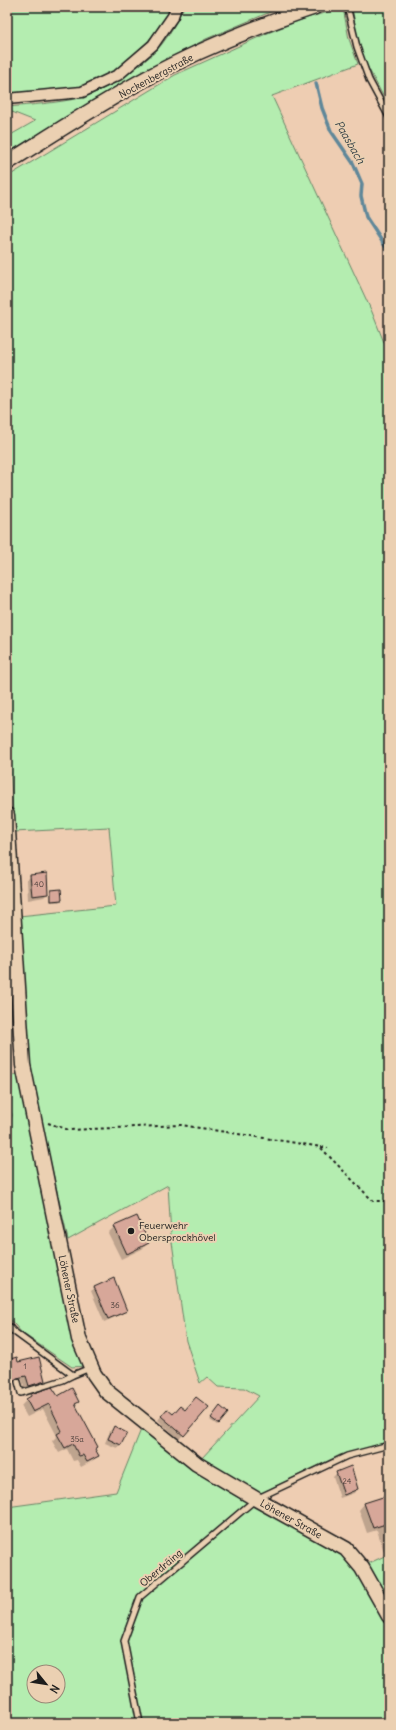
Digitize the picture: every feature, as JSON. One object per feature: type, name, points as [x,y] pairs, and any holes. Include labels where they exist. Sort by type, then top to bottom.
[{"type":"street","name":"Nockenbergstraße","points":[[7,99],[82,92],[118,74],[153,45],[173,16],[176,7]]},
{"type":"street","name":"Nockenbergstraße","points":[[7,163],[148,78],[211,48],[274,21],[315,7]]},
{"type":"street","name":"Löhener Straße","points":[[7,815],[23,1065],[79,1339],[91,1367],[106,1391],[120,1404],[197,1464],[346,1549],[362,1568],[389,1616]]},
{"type":"lane","points":[[348,10],[357,47],[369,80],[389,117]]},
{"type":"lane","points":[[7,1324],[13,1331],[72,1375]]},
{"type":"lane","points":[[18,1382],[21,1393],[64,1380],[91,1367]]},
{"type":"lane","name":"Oberdräing","points":[[140,1723],[124,1641],[140,1597],[256,1499],[347,1456],[389,1445]]},
{"type":"path","points":[[34,1118],[69,1130],[181,1125],[328,1148]]},
{"type":"path","points":[[320,1147],[373,1201],[389,1201]]},
{"type":"green space","points":[[7,7],[172,7],[169,15],[148,41],[116,71],[80,88],[7,96]]},
{"type":"green space","points":[[184,7],[282,7],[206,39],[103,95],[7,153],[7,137],[35,121],[7,110],[7,107],[53,103],[80,98],[101,90],[136,68],[162,44]]},
{"type":"green space","points":[[352,7],[389,7],[389,107],[365,62],[357,36]]},
{"type":"green space","points":[[343,8],[349,39],[358,64],[272,96],[372,312],[389,355],[389,1443],[340,1455],[257,1495],[201,1459],[259,1396],[244,1388],[218,1387],[207,1377],[200,1383],[186,1341],[171,1235],[168,1185],[68,1240],[30,1071],[19,916],[116,906],[109,827],[14,832],[7,710],[7,522],[10,520],[7,493],[7,177],[175,75],[270,32],[306,18]]},
{"type":"green space","points":[[20,1074],[34,1155],[49,1228],[85,1366],[72,1367],[22,1333],[7,1316],[7,1076]]},
{"type":"green space","points":[[142,1427],[168,1451],[210,1481],[267,1514],[340,1552],[358,1570],[389,1629],[389,1723],[7,1723],[7,1507],[116,1492]]},
{"type":"green space","points":[[389,1554],[389,1606],[365,1565]]},
{"type":"building","points":[[47,873],[48,894],[32,896],[30,875]]},
{"type":"building","points":[[61,889],[62,900],[51,901],[51,890]]},
{"type":"building","points":[[137,1216],[149,1243],[127,1254],[114,1226]]},
{"type":"building","points":[[114,1278],[127,1311],[108,1319],[94,1287]]},
{"type":"building","points":[[17,1357],[18,1362],[39,1357],[45,1381],[29,1386],[26,1376],[17,1378],[13,1381],[7,1360]]},
{"type":"building","points":[[52,1387],[58,1396],[72,1388],[79,1402],[75,1404],[98,1447],[95,1449],[99,1456],[87,1462],[83,1455],[79,1456],[73,1444],[65,1448],[57,1434],[62,1431],[49,1404],[33,1412],[26,1399],[31,1396],[31,1394]]},
{"type":"building","points":[[196,1397],[209,1407],[184,1436],[161,1416],[167,1409],[173,1414],[180,1406],[185,1410]]},
{"type":"building","points":[[220,1406],[228,1413],[219,1424],[211,1418]]},
{"type":"building","points":[[114,1426],[127,1433],[121,1445],[108,1439]]},
{"type":"building","points":[[351,1466],[358,1489],[344,1495],[336,1472]]},
{"type":"building","points":[[386,1496],[389,1505],[389,1508],[386,1509],[389,1523],[373,1528],[364,1503]]},
{"type":"waterway","name":"Paasbach","points":[[316,83],[322,108],[331,131],[353,163],[362,184],[361,196],[366,217],[389,252]]},
{"type":"place","name":"Feuerwehr Obersprockhövel","points":[[131,1231]]}]
